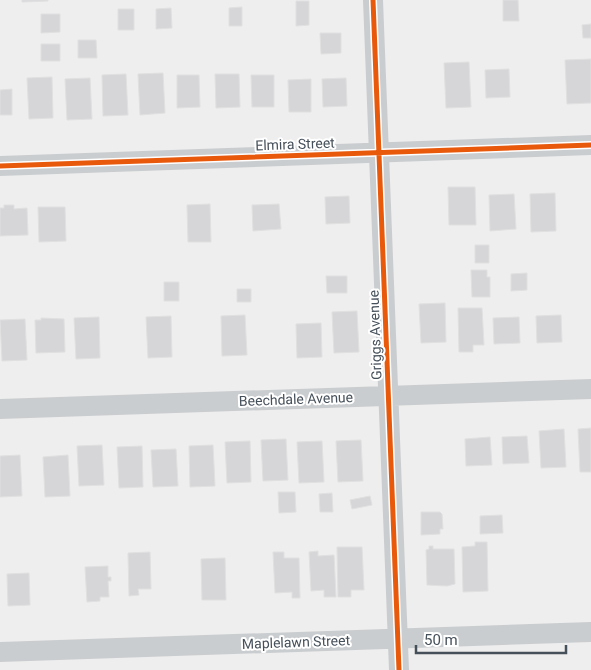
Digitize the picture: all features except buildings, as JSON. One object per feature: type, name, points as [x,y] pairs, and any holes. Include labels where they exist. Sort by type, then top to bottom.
[{"type":"street","name":"Griggs Avenue","points":[[373,0],[399,670]]},
{"type":"street","name":"Elmira Street","points":[[0,166],[591,145]]},
{"type":"street","name":"Beechdale Avenue","points":[[0,409],[591,389]]},
{"type":"street","name":"Maplelawn Street","points":[[0,652],[591,632]]},
{"type":"cycle path","points":[[373,0],[399,670]]},
{"type":"cycle path","points":[[0,166],[591,145]]}]
